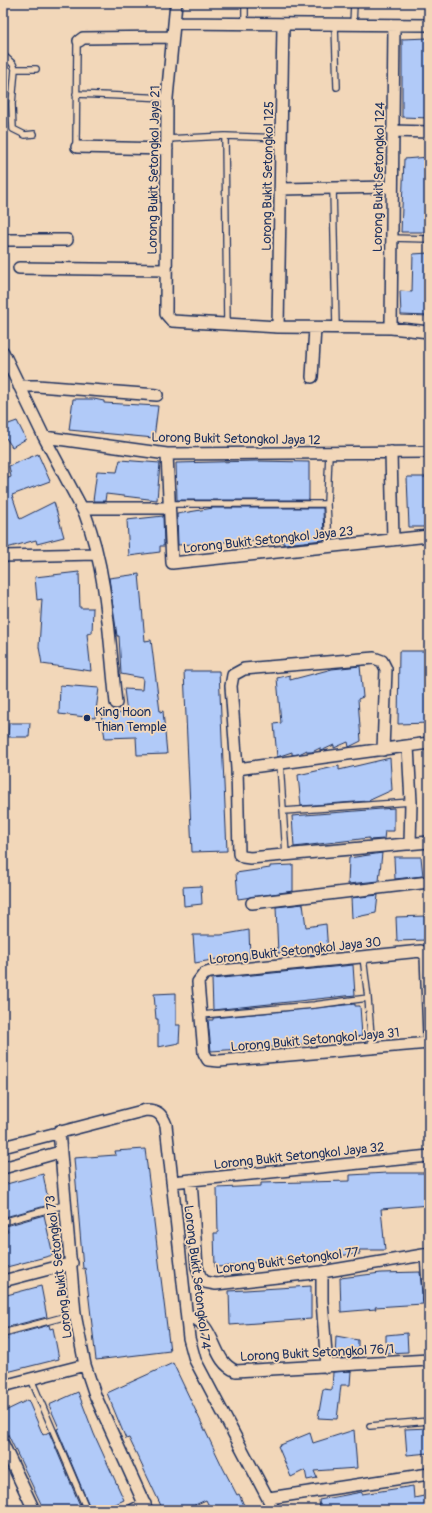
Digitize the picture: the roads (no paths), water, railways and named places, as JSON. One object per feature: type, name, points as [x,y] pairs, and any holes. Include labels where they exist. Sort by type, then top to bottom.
[{"type":"street","name":"Lorong Bukit Setongkol Jaya 21","points":[[176,3],[167,98],[165,270],[166,314],[172,321],[227,325]]},
{"type":"street","points":[[175,23],[429,25]]},
{"type":"street","name":"Lorong Bukit Setongkol 125","points":[[278,328],[283,24]]},
{"type":"street","name":"Lorong Bukit Setongkol 124","points":[[390,328],[394,25]]},
{"type":"street","points":[[79,41],[83,38],[172,37]]},
{"type":"street","points":[[392,131],[429,132]]},
{"type":"street","points":[[77,147],[167,144]]},
{"type":"street","points":[[280,189],[391,187]]},
{"type":"street","points":[[3,240],[67,240]]},
{"type":"street","points":[[19,268],[165,270]]},
{"type":"street","points":[[227,325],[278,328],[390,328],[429,332]]},
{"type":"street","points":[[312,377],[315,328]]},
{"type":"street","points":[[3,352],[44,437],[82,508],[90,527],[102,583],[116,703]]},
{"type":"street","points":[[19,386],[157,395]]},
{"type":"street","name":"Lorong Bukit Setongkol Jaya 12","points":[[44,437],[167,454],[429,452]]},
{"type":"street","points":[[391,452],[393,540]]},
{"type":"street","name":"Lorong Bukit Setongkol Jaya 23","points":[[167,454],[172,563],[429,536]]},
{"type":"street","points":[[82,508],[169,506]]},
{"type":"street","points":[[3,556],[97,554]]},
{"type":"street","points":[[383,750],[386,669],[382,661],[374,658],[244,669],[233,675],[231,686],[237,769],[239,854],[243,857],[286,855],[429,842]]},
{"type":"street","points":[[237,769],[429,743]]},
{"type":"street","points":[[408,746],[411,802],[410,844]]},
{"type":"street","points":[[252,903],[429,882]]},
{"type":"street","name":"Lorong Bukit Setongkol Jaya 30","points":[[205,1057],[198,982],[200,978],[207,973],[422,951],[426,956],[429,1037]]},
{"type":"street","name":"Lorong Bukit Setongkol Jaya 31","points":[[205,1057],[208,1060],[219,1061],[429,1043]]},
{"type":"street","name":"Lorong Bukit Setongkol 74","points":[[58,1131],[146,1110],[153,1110],[159,1113],[166,1124],[190,1344],[199,1370],[243,1453],[269,1498],[274,1510]]},
{"type":"street","points":[[3,1147],[58,1131]]},
{"type":"street","name":"Lorong Bukit Setongkol 73","points":[[58,1131],[64,1205],[72,1263],[75,1314],[85,1365],[94,1395],[146,1507]]},
{"type":"street","points":[[3,1168],[60,1152]]},
{"type":"street","name":"Lorong Bukit Setongkol Jaya 32","points":[[172,1182],[429,1156]]},
{"type":"street","name":"Lorong Bukit Setongkol 77","points":[[191,1180],[197,1267],[200,1276],[205,1282],[216,1284],[322,1272],[428,1254]]},
{"type":"street","points":[[428,1254],[429,1299]]},
{"type":"street","points":[[3,1281],[72,1263]]},
{"type":"street","points":[[322,1272],[322,1302],[327,1367]]},
{"type":"street","name":"Lorong Bukit Setongkol 76/1","points":[[187,1315],[202,1323],[210,1334],[223,1362],[229,1368],[236,1371],[429,1360]]},
{"type":"street","points":[[3,1386],[85,1365]]},
{"type":"street","points":[[3,1444],[34,1510]]},
{"type":"street","points":[[269,1498],[429,1474]]},
{"type":"street","points":[[133,1510],[146,1507]]},
{"type":"lane","points":[[245,3],[245,24]]},
{"type":"lane","points":[[353,25],[354,3]]},
{"type":"lane","points":[[335,25],[337,87]]},
{"type":"lane","points":[[77,147],[76,94],[77,45],[79,41]]},
{"type":"lane","points":[[3,55],[13,64],[15,69],[12,104],[13,129],[25,135],[34,134]]},
{"type":"lane","points":[[15,69],[36,69]]},
{"type":"lane","points":[[76,94],[167,98]]},
{"type":"lane","points":[[167,144],[225,136],[281,138]]},
{"type":"lane","points":[[225,136],[227,325]]},
{"type":"lane","points":[[333,188],[336,328]]},
{"type":"lane","points":[[390,238],[429,239]]},
{"type":"lane","points":[[329,453],[327,504],[329,547]]},
{"type":"lane","points":[[169,506],[327,504]]},
{"type":"lane","points":[[280,763],[286,855]]},
{"type":"lane","points":[[284,811],[411,802]]},
{"type":"lane","points":[[363,958],[372,1049]]},
{"type":"lane","points":[[201,1015],[314,1005],[368,998]]},
{"type":"lane","points":[[3,1222],[64,1205]]},
{"type":"lane","points":[[3,1333],[75,1314]]},
{"type":"lane","points":[[31,1378],[87,1510]]},
{"type":"lane","points":[[370,1426],[429,1421]]},
{"type":"place","name":"King Hoon Thian Temple","points":[[87,718]]}]
